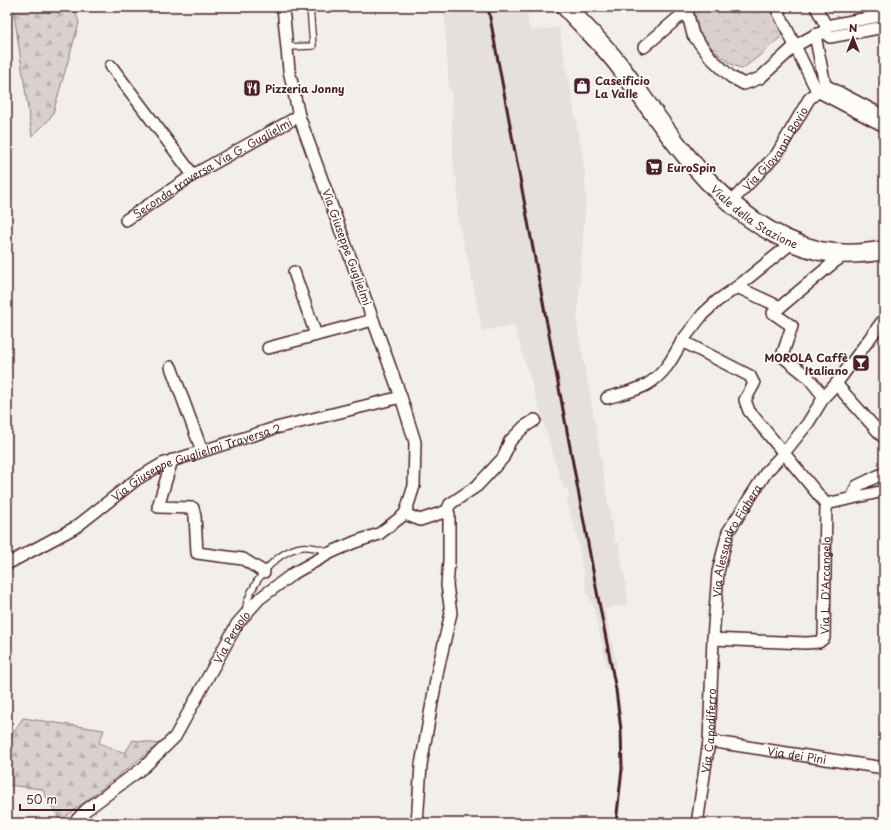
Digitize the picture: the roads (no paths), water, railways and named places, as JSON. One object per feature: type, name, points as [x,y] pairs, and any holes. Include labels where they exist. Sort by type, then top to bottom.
[{"type":"main road","name":"Viale della Stazione","points":[[566,7],[579,14],[620,66],[653,113],[698,170],[730,203],[761,226],[793,242],[821,251],[848,253],[884,250]]},
{"type":"street","name":"Via Giuseppe Guglielmi","points":[[283,7],[289,70],[299,116],[401,397],[415,442],[414,486],[406,514]]},
{"type":"street","points":[[776,7],[795,46],[821,88],[884,126]]},
{"type":"street","points":[[816,7],[822,31],[821,88]]},
{"type":"street","points":[[644,47],[686,9],[694,35],[711,58],[730,77],[744,84],[760,78],[795,46],[822,31],[884,15]]},
{"type":"street","points":[[822,31],[830,37],[884,27]]},
{"type":"street","points":[[111,66],[193,175]]},
{"type":"street","points":[[821,88],[884,116]]},
{"type":"street","name":"Via Giovanni Bovio","points":[[730,203],[777,154],[809,99],[821,88]]},
{"type":"street","name":"Seconda traversa Via G. Guglielmi","points":[[126,220],[193,175],[299,116]]},
{"type":"street","points":[[608,398],[645,386],[658,377],[666,368],[682,341],[703,314],[716,301],[737,287],[793,242]]},
{"type":"street","points":[[776,310],[833,262],[848,253]]},
{"type":"street","points":[[294,272],[316,335]]},
{"type":"street","points":[[737,287],[776,310],[792,326],[782,356],[808,377],[824,397]]},
{"type":"street","name":"Via Alessandro Fighera","points":[[713,639],[718,572],[728,532],[767,472],[808,423],[824,397],[836,384],[884,319]]},
{"type":"street","points":[[268,348],[373,320]]},
{"type":"street","points":[[682,341],[750,376],[754,384],[745,400],[749,411],[826,504],[884,491]]},
{"type":"street","points":[[171,367],[202,451]]},
{"type":"street","points":[[836,384],[884,438]]},
{"type":"street","name":"Via Giuseppe Guglielmi Traversa 2","points":[[7,564],[76,527],[137,479],[162,464],[272,429],[401,397]]},
{"type":"street","points":[[417,823],[421,765],[438,669],[451,613],[447,585],[450,529],[449,514],[447,511],[450,504],[477,486],[503,458],[510,441],[524,427],[535,420]]},
{"type":"street","points":[[172,460],[158,507],[192,508],[195,516],[197,553],[243,560],[264,572]]},
{"type":"street","points":[[852,498],[857,486],[884,473]]},
{"type":"street","name":"Via L. D'Arcangelo","points":[[713,639],[819,642],[824,638],[826,504]]},
{"type":"street","points":[[406,514],[420,520],[447,511]]},
{"type":"street","name":"Via Pergolo","points":[[74,823],[86,810],[144,767],[175,737],[237,624],[259,599],[294,573],[332,552],[379,534],[406,514]]},
{"type":"street","name":"Via Capodiferro","points":[[699,823],[698,817],[709,741],[713,639]]},
{"type":"street","name":"Via dei Pini","points":[[709,741],[884,768]]},
{"type":"lane","points":[[287,47],[313,46],[310,7]]},
{"type":"lane","points":[[244,616],[245,606],[249,595],[264,572],[271,564],[287,552],[301,548],[313,547],[332,552]]},
{"type":"railway","points":[[488,7],[616,690],[621,730],[622,769],[616,823]]},
{"type":"place","name":"Caseificio La Valle","points":[[582,86]]},
{"type":"place","name":"Pizzeria Jonny","points":[[252,88]]},
{"type":"place","name":"EuroSpin","points":[[654,167]]},
{"type":"place","name":"MOROLA Caffè Italiano","points":[[861,363]]}]
